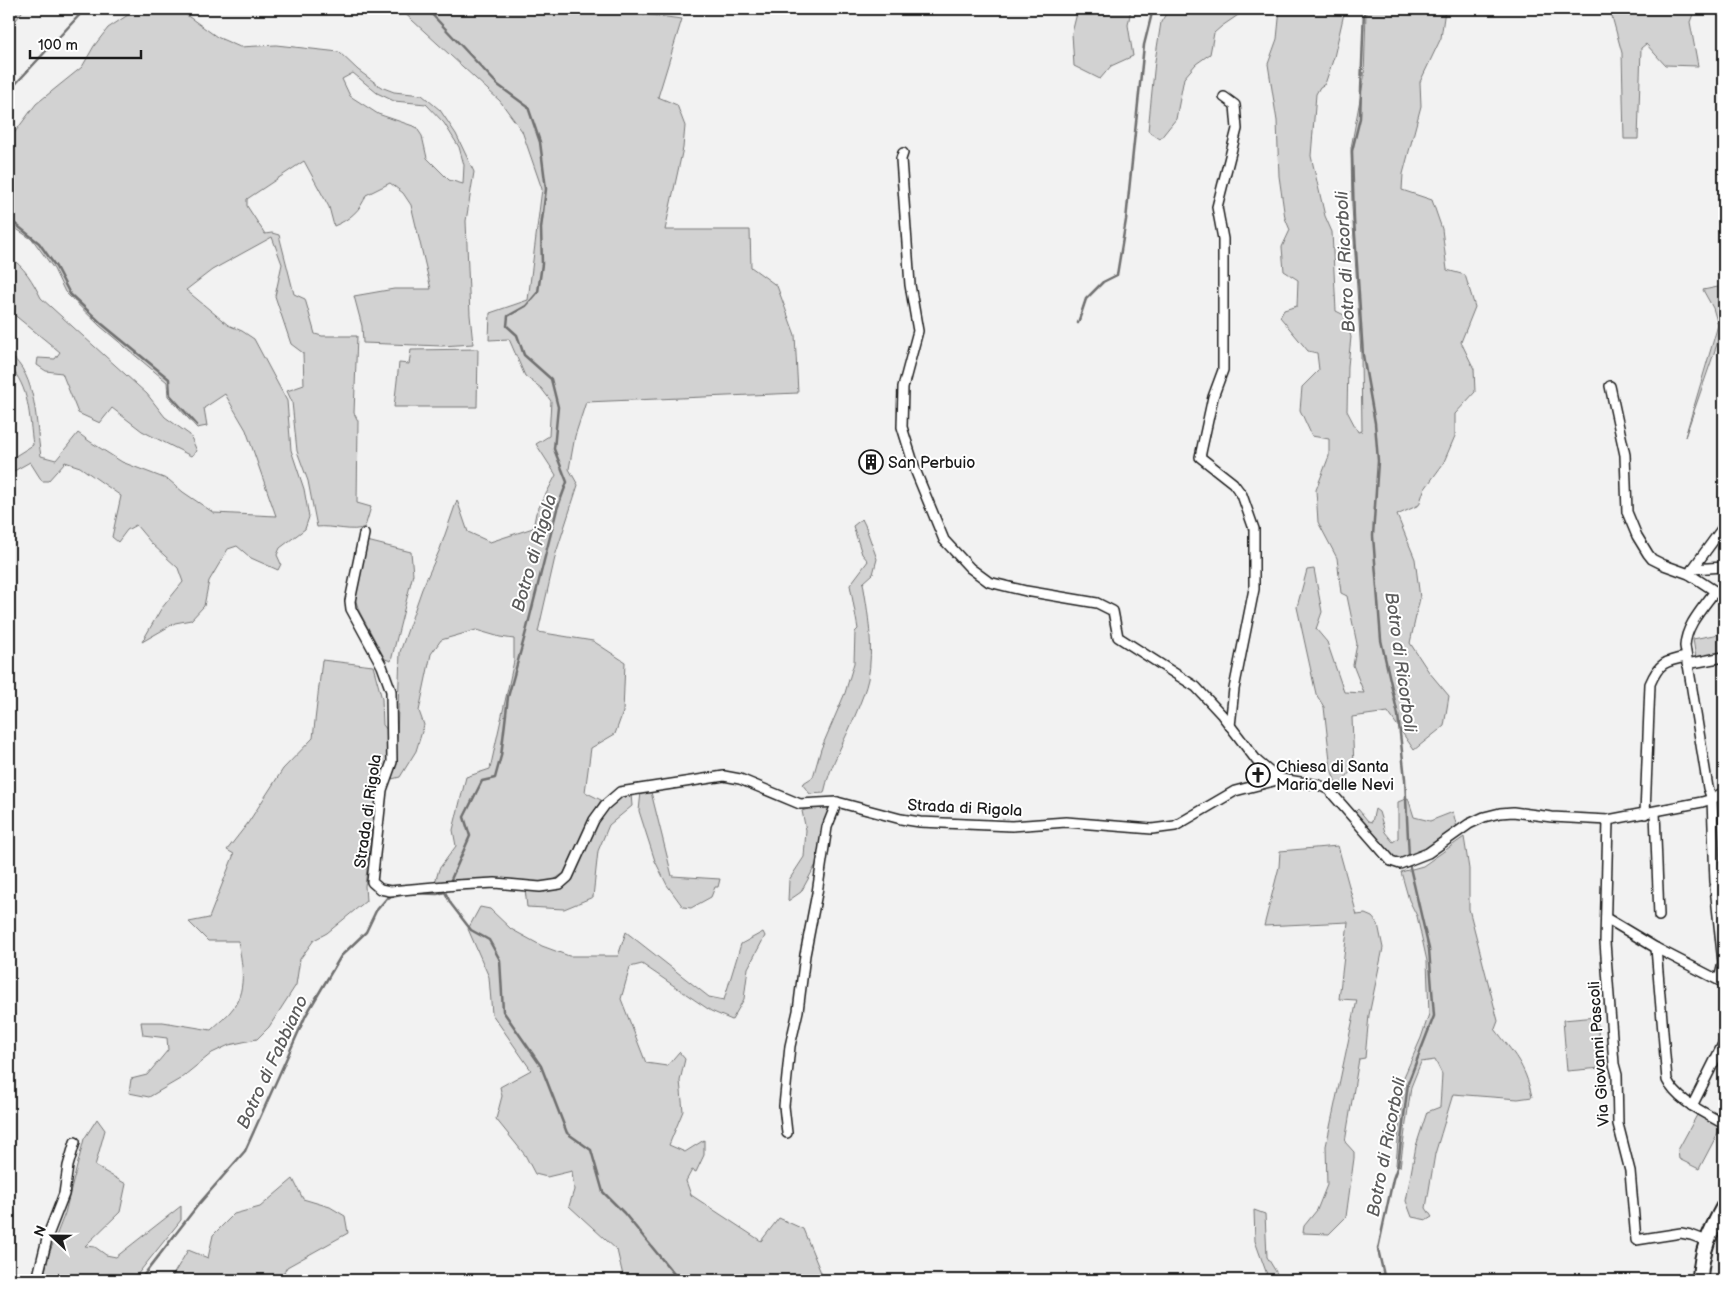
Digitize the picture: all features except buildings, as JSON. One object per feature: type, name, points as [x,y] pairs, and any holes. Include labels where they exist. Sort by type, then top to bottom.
[{"type":"main road","points":[[1700,1280],[1702,1259],[1707,1241],[1724,1206]]},
{"type":"street","points":[[1224,97],[1236,105],[1236,129],[1217,207],[1223,239],[1223,370],[1213,398],[1200,457],[1233,483],[1242,495],[1254,529],[1254,589],[1234,689],[1230,726]]},
{"type":"street","points":[[903,153],[901,159],[910,285],[918,331],[903,387],[902,427],[916,472],[944,540],[970,568],[989,582],[1097,604],[1113,611],[1118,636],[1196,687],[1222,715],[1257,761],[1271,773],[1282,779],[1319,785],[1329,790],[1392,861],[1400,864],[1432,851],[1466,826],[1484,817],[1500,813],[1513,812],[1552,817],[1608,820],[1712,799],[1724,792]]},
{"type":"street","points":[[1610,386],[1625,455],[1627,505],[1630,523],[1652,559],[1664,565],[1690,572],[1724,597]]},
{"type":"street","points":[[1690,572],[1724,526]]},
{"type":"street","name":"Strada di Rigola","points":[[364,534],[350,601],[351,609],[382,666],[392,691],[392,762],[382,790],[372,882],[380,889],[390,891],[495,883],[540,887],[560,884],[568,877],[594,820],[605,805],[620,792],[724,776],[740,779],[800,804],[837,802],[901,820],[1012,826],[1066,822],[1152,829],[1175,826],[1234,791],[1282,779]]},
{"type":"street","points":[[1690,572],[1724,566]]},
{"type":"street","points":[[1606,918],[1656,948],[1722,982],[1723,963],[1715,884],[1712,799],[1708,791],[1689,677],[1685,640],[1690,628],[1715,591]]},
{"type":"street","points":[[1645,814],[1650,684],[1664,662],[1724,657]]},
{"type":"street","points":[[787,1132],[784,1106],[790,1046],[798,1011],[805,955],[827,827],[837,802]]},
{"type":"street","points":[[1655,812],[1659,916]]},
{"type":"street","name":"Via Giovanni Pascoli","points":[[1608,820],[1607,976],[1614,1064],[1617,1075],[1617,1114],[1620,1133],[1630,1166],[1636,1240],[1681,1233],[1707,1241]]},
{"type":"street","points":[[1656,948],[1667,1080],[1673,1090],[1692,1106],[1724,1124]]},
{"type":"street","points":[[1692,1106],[1724,1042]]},
{"type":"street","points":[[37,1280],[48,1235],[64,1194],[68,1166],[75,1142]]},
{"type":"shaded area","points":[[9,9],[24,9],[9,30]]},
{"type":"shaded area","points":[[137,9],[178,9],[217,37],[240,47],[276,45],[339,52],[358,70],[381,87],[394,92],[422,95],[440,110],[456,134],[474,172],[466,221],[473,344],[442,346],[363,343],[362,326],[354,296],[394,289],[431,289],[411,205],[403,193],[390,183],[366,195],[354,214],[334,226],[329,207],[304,161],[247,199],[247,206],[265,234],[279,235],[294,294],[305,299],[315,334],[322,336],[357,336],[354,413],[358,421],[357,503],[371,507],[365,527],[360,529],[317,527],[308,481],[297,451],[292,402],[287,391],[304,385],[303,353],[291,344],[275,296],[282,264],[272,237],[212,270],[186,290],[228,325],[254,339],[287,401],[291,450],[304,489],[309,517],[305,529],[280,548],[277,555],[281,564],[278,570],[251,558],[237,546],[228,549],[209,581],[204,606],[191,620],[175,623],[142,642],[161,609],[183,582],[178,568],[152,544],[136,525],[127,530],[118,542],[112,537],[121,496],[80,467],[65,462],[48,481],[42,481],[30,462],[14,471],[9,479],[9,460],[33,445],[25,393],[16,374],[9,366],[9,354],[18,363],[30,387],[34,401],[41,456],[56,460],[78,433],[122,462],[169,480],[214,513],[276,516],[246,430],[225,394],[204,408],[207,426],[197,428],[168,396],[167,382],[100,326],[65,292],[54,269],[33,240],[9,224],[9,145],[12,136],[36,104],[82,67],[94,46],[108,28]],"holes":[[[353,73],[377,93],[394,101],[426,104],[444,123],[459,147],[464,165],[463,184],[449,180],[427,158],[422,136],[416,127],[378,114],[350,96],[342,79]]]},
{"type":"shaded area","points":[[400,9],[603,9],[682,19],[658,97],[677,105],[685,126],[683,148],[665,230],[750,230],[751,267],[777,286],[795,335],[798,393],[586,402],[575,436],[569,469],[578,485],[556,553],[538,632],[593,641],[625,662],[623,712],[615,734],[591,748],[585,792],[601,800],[588,822],[564,873],[551,882],[476,880],[435,883],[439,869],[456,846],[453,830],[466,777],[490,769],[514,661],[514,639],[476,630],[441,640],[431,654],[419,711],[424,725],[416,751],[400,777],[392,779],[397,737],[400,652],[422,589],[440,549],[457,500],[468,532],[490,542],[533,528],[536,513],[556,475],[536,444],[549,436],[551,401],[541,388],[525,376],[509,339],[489,340],[490,313],[528,300],[542,189],[522,131],[500,101]]},
{"type":"shaded area","points":[[1078,9],[1131,9],[1128,25],[1133,56],[1111,66],[1100,79],[1074,66],[1072,33]]},
{"type":"shaded area","points":[[1169,9],[1247,9],[1214,33],[1210,54],[1196,64],[1184,78],[1176,119],[1160,139],[1148,131],[1161,22]]},
{"type":"shaded area","points":[[1280,9],[1345,9],[1334,57],[1325,84],[1320,87],[1316,94],[1311,156],[1325,216],[1332,232],[1336,311],[1344,315],[1351,337],[1347,411],[1358,432],[1362,431],[1361,355],[1352,206],[1351,148],[1364,78],[1366,12],[1364,9],[1447,9],[1445,10],[1441,38],[1420,82],[1421,106],[1403,174],[1402,190],[1432,200],[1442,229],[1447,270],[1465,275],[1475,307],[1461,342],[1474,369],[1475,392],[1455,414],[1455,436],[1443,464],[1424,490],[1419,505],[1397,515],[1415,559],[1420,598],[1410,643],[1429,672],[1449,696],[1444,726],[1414,750],[1388,712],[1352,717],[1354,766],[1338,789],[1331,769],[1324,707],[1316,694],[1297,607],[1307,570],[1314,569],[1322,612],[1316,629],[1327,642],[1344,692],[1364,693],[1353,665],[1357,644],[1347,596],[1341,593],[1337,558],[1318,522],[1316,490],[1329,456],[1329,439],[1312,436],[1300,410],[1302,387],[1319,370],[1317,353],[1308,351],[1280,317],[1284,310],[1297,306],[1298,280],[1284,271],[1282,247],[1290,230],[1285,218],[1279,176],[1277,121],[1268,64],[1277,39]]},
{"type":"shaded area","points":[[1610,9],[1695,9],[1690,22],[1698,66],[1665,65],[1646,44],[1641,48],[1638,139],[1624,139],[1622,53]]},
{"type":"shaded area","points":[[9,257],[24,270],[41,298],[147,394],[165,417],[190,435],[197,451],[191,456],[142,431],[112,408],[100,423],[78,413],[62,373],[46,371],[37,365],[38,358],[55,359],[60,352],[12,313],[14,292],[9,289]]},
{"type":"shaded area","points":[[1724,284],[1724,324],[1685,437],[1718,325],[1713,308],[1703,290],[1723,286]]},
{"type":"shaded area","points":[[478,349],[477,407],[394,407],[399,363],[409,364],[411,350]]},
{"type":"shaded area","points":[[862,519],[877,559],[873,574],[863,583],[870,643],[868,679],[857,711],[830,772],[824,793],[810,794],[802,784],[813,777],[821,749],[845,693],[854,663],[855,632],[858,629],[850,585],[868,561],[862,554],[853,526]]},
{"type":"shaded area","points":[[367,541],[411,552],[413,574],[391,661],[385,659],[359,611],[355,598]]},
{"type":"shaded area","points":[[1724,633],[1724,653],[1696,658],[1693,639]]},
{"type":"shaded area","points":[[322,660],[373,666],[382,699],[383,725],[388,731],[387,762],[374,810],[365,886],[366,901],[327,933],[314,940],[300,959],[296,985],[269,1027],[257,1039],[229,1045],[212,1053],[180,1079],[149,1097],[129,1093],[131,1079],[147,1075],[168,1050],[167,1038],[143,1035],[141,1022],[163,1022],[211,1030],[229,1013],[238,999],[241,991],[242,974],[238,941],[208,941],[189,922],[209,918],[234,854],[227,850],[248,823],[283,769],[313,738]]},
{"type":"shaded area","points":[[641,792],[651,792],[672,876],[720,879],[718,887],[715,887],[711,897],[691,908],[683,907],[667,885],[655,861],[639,811]]},
{"type":"shaded area","points":[[621,793],[631,794],[632,806],[609,825],[598,851],[593,897],[564,909],[527,907],[525,889],[554,888],[568,883],[577,869],[598,817]]},
{"type":"shaded area","points":[[1408,798],[1414,817],[1430,821],[1453,812],[1457,828],[1419,853],[1401,861],[1395,859],[1352,815],[1358,809],[1368,821],[1372,822],[1375,809],[1379,812],[1385,832],[1393,842],[1398,838],[1398,802]]},
{"type":"shaded area","points":[[819,805],[832,806],[819,859],[801,892],[788,901],[789,880],[804,857],[806,830],[802,811]]},
{"type":"shaded area","points":[[1464,837],[1469,869],[1469,909],[1498,1021],[1495,1029],[1522,1068],[1532,1097],[1518,1099],[1453,1094],[1435,1154],[1426,1208],[1432,1217],[1427,1220],[1412,1217],[1406,1201],[1416,1146],[1427,1112],[1440,1107],[1442,1074],[1435,1060],[1421,1062],[1411,1087],[1400,1167],[1396,1165],[1403,1079],[1429,1014],[1427,961],[1417,916],[1409,900],[1401,872],[1423,866]]},
{"type":"shaded area","points":[[1338,846],[1357,915],[1365,914],[1372,917],[1378,924],[1383,948],[1369,1015],[1365,1058],[1359,1059],[1345,1142],[1354,1152],[1346,1217],[1329,1234],[1303,1233],[1304,1226],[1317,1210],[1327,1185],[1326,1146],[1357,1000],[1339,999],[1348,922],[1264,926],[1279,867],[1280,851]]},
{"type":"shaded area","points":[[480,907],[490,909],[511,929],[542,946],[569,956],[618,956],[626,932],[709,997],[724,1000],[741,944],[763,932],[765,936],[748,968],[744,999],[732,1020],[711,1011],[642,964],[630,967],[621,999],[646,1063],[667,1066],[679,1052],[685,1059],[680,1081],[683,1111],[669,1145],[685,1152],[704,1140],[704,1155],[696,1172],[692,1170],[686,1181],[691,1195],[761,1241],[779,1218],[803,1229],[824,1280],[624,1280],[617,1250],[569,1206],[574,1190],[572,1171],[547,1177],[535,1174],[525,1155],[496,1119],[502,1096],[500,1087],[531,1070],[492,1014],[489,977],[468,929]]},
{"type":"shaded area","points":[[1597,1017],[1601,1068],[1567,1071],[1563,1020]]},
{"type":"shaded area","points":[[1697,1115],[1721,1127],[1699,1169],[1679,1159],[1678,1150]]},
{"type":"shaded area","points":[[97,1119],[105,1130],[95,1166],[126,1184],[120,1212],[85,1246],[95,1247],[106,1255],[116,1257],[181,1206],[181,1220],[133,1280],[43,1280],[49,1254],[65,1213],[84,1139]]},
{"type":"shaded area","points":[[293,1179],[303,1199],[330,1207],[345,1216],[348,1233],[287,1267],[280,1280],[170,1280],[188,1250],[208,1258],[213,1235],[234,1214],[260,1207]]},
{"type":"shaded area","points":[[1254,1210],[1265,1214],[1267,1257],[1281,1280],[1269,1280],[1255,1241]]},
{"type":"waterway","points":[[9,91],[85,9]]},
{"type":"waterway","name":"Botro di Rigola","points":[[427,9],[498,85],[528,107],[540,142],[546,189],[541,228],[542,264],[538,292],[526,306],[508,316],[507,326],[517,335],[524,355],[551,379],[558,407],[554,449],[567,482],[557,509],[508,697],[501,756],[495,778],[482,781],[464,817],[470,836],[449,884]]},
{"type":"waterway","points":[[1078,323],[1086,299],[1103,282],[1117,275],[1126,220],[1144,45],[1153,9]]},
{"type":"waterway","name":"Botro di Ricorboli","points":[[1364,9],[1360,118],[1352,151],[1354,220],[1363,355],[1375,423],[1378,461],[1373,536],[1381,640],[1398,715],[1405,779],[1409,857]]},
{"type":"waterway","points":[[9,219],[39,243],[56,267],[70,294],[102,324],[169,379],[170,395],[197,425]]},
{"type":"waterway","name":"Botro di Ricorboli","points":[[1385,1280],[1378,1249],[1393,1179],[1398,1165],[1408,1083],[1434,1016],[1429,949],[1409,863]]},
{"type":"waterway","points":[[445,892],[451,904],[471,930],[489,940],[500,960],[503,1011],[541,1066],[567,1133],[591,1150],[603,1192],[624,1213],[679,1280]]},
{"type":"waterway","name":"Botro di Fabbiano","points":[[140,1280],[198,1205],[245,1151],[306,1015],[341,956],[366,932],[376,911],[387,898],[410,893],[437,894],[445,892]]},
{"type":"place","name":"San Perbuio","points":[[871,462]]},
{"type":"place","name":"Chiesa di Santa Maria delle Nevi","points":[[1258,775]]}]
